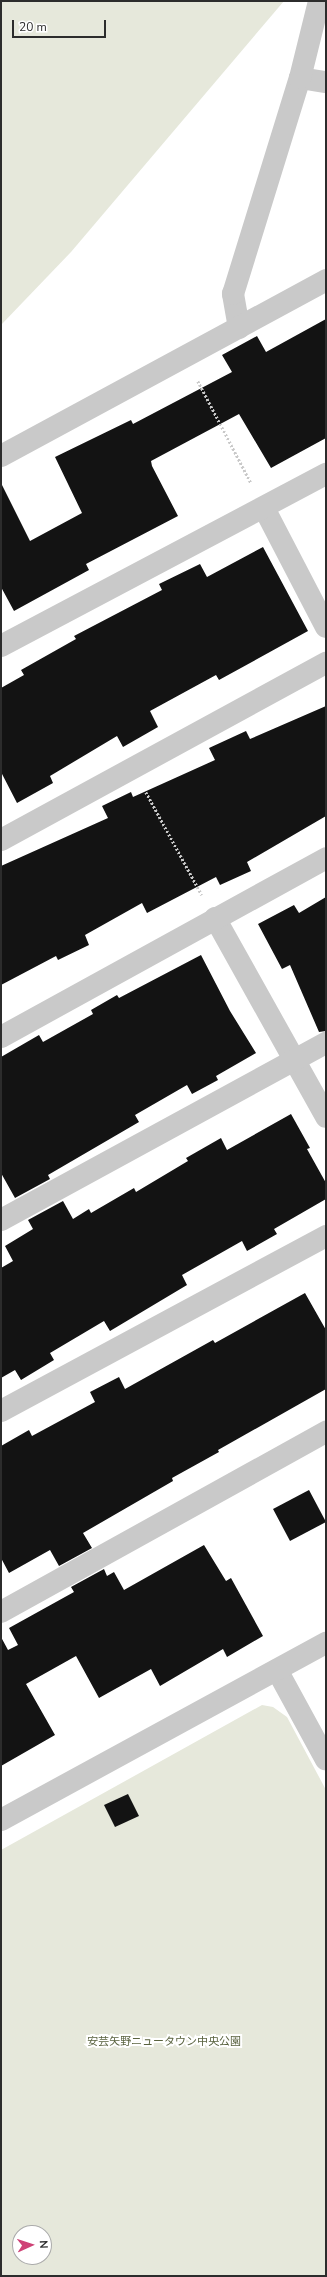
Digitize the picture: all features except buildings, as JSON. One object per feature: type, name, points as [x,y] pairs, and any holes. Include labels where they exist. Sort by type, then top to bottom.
[{"type":"street","points":[[239,328],[233,294],[300,78],[319,1]]},
{"type":"street","points":[[300,78],[326,82]]},
{"type":"street","points":[[1,456],[326,280]]},
{"type":"street","points":[[1,646],[326,474]]},
{"type":"street","points":[[264,508],[326,627]]},
{"type":"street","points":[[1,840],[326,663]]},
{"type":"street","points":[[1,1037],[326,858]]},
{"type":"street","points":[[215,918],[326,1118]]},
{"type":"street","points":[[1,1220],[326,1043]]},
{"type":"street","points":[[1,1411],[326,1236]]},
{"type":"street","points":[[1,1612],[326,1432]]},
{"type":"street","points":[[1,1820],[326,1643]]},
{"type":"street","points":[[277,1670],[326,1760]]},
{"type":"path","points":[[198,381],[264,508]]},
{"type":"path","points":[[154,806],[201,893]]},
{"type":"green space","points":[[1,1],[284,1],[71,252],[1,325]]},
{"type":"green space","name":"安芸矢野ニュータウン中央公園","points":[[262,1705],[273,1707],[287,1717],[326,1790],[326,2276],[3,2276],[1,2273],[1,1850]]}]
